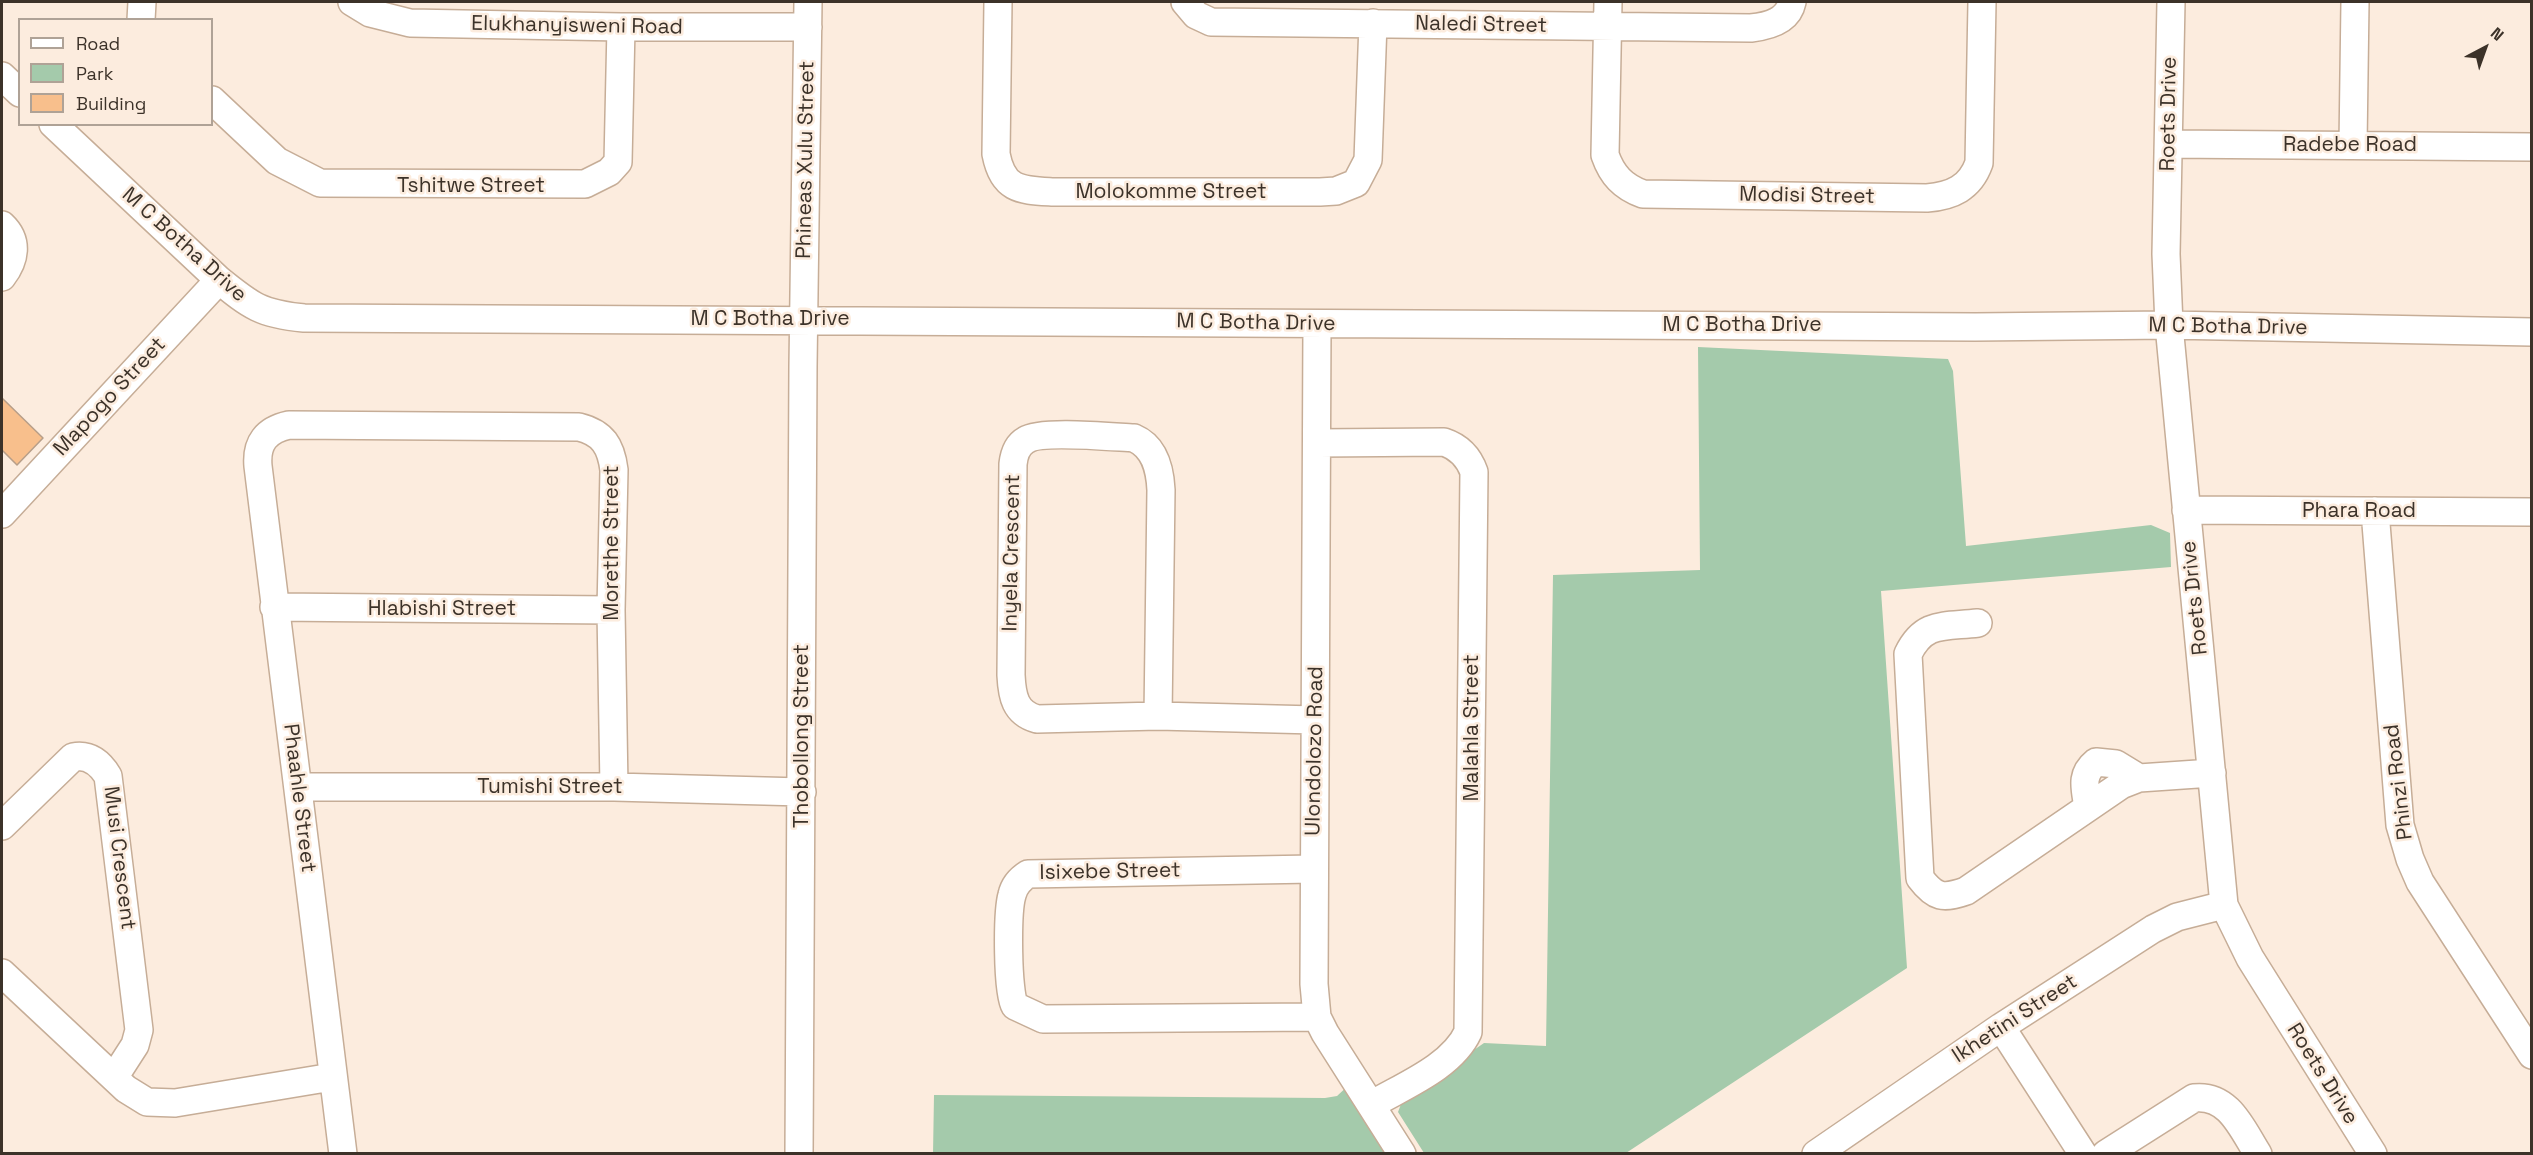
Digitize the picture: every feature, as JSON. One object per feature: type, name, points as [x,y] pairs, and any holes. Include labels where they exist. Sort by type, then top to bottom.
[{"type":"street","points":[[141,18],[142,2]]},
{"type":"street","name":"Elukhanyisweni Road","points":[[352,2],[370,13],[410,23],[621,27],[808,14]]},
{"type":"street","name":"Molokomme Street","points":[[998,2],[996,154],[998,165],[1001,175],[1018,188],[1044,191],[1320,192],[1335,191],[1356,183],[1368,160],[1372,23]]},
{"type":"street","name":"Naledi Street","points":[[1185,2],[1196,15],[1211,22],[1372,23],[1609,14],[1752,28],[1774,23],[1788,9]]},
{"type":"street","name":"Modisi Street","points":[[1609,14],[1605,155],[1616,177],[1635,191],[1643,194],[1934,197],[1960,190],[1968,183],[1979,164],[1982,2]]},
{"type":"street","name":"Roets Drive","points":[[2171,2],[2166,254],[2169,325],[2224,906],[2250,958],[2373,1154]]},
{"type":"street","points":[[2353,145],[2355,2]]},
{"type":"street","name":"Phineas Xulu Street","points":[[803,319],[808,14]]},
{"type":"street","name":"Tshitwe Street","points":[[213,101],[277,161],[320,183],[585,184],[609,172],[618,162],[621,27]]},
{"type":"street","points":[[2,76],[18,91]]},
{"type":"street","name":"M C Botha Drive","points":[[55,126],[219,280],[259,310],[304,318],[803,319],[1317,325],[1975,327],[2169,325],[2532,332]]},
{"type":"street","name":"Radebe Road","points":[[2169,144],[2532,147]]},
{"type":"street","points":[[2,225],[13,241],[14,250],[2,277]]},
{"type":"street","name":"Mapogo Street","points":[[2,514],[219,280]]},
{"type":"street","name":"Thobollong Street","points":[[799,1154],[803,319]]},
{"type":"street","name":"Ulondolozo Road","points":[[1317,325],[1318,443],[1312,943],[1317,1017],[1402,1154]]},
{"type":"street","name":"Morethe Street","points":[[260,443],[271,431],[289,425],[579,427],[592,430],[608,444],[614,470],[611,610],[614,787]]},
{"type":"street","name":"Inyela Crescent","points":[[1158,717],[1161,490],[1156,461],[1143,442],[1134,438],[1049,435],[1027,438],[1018,448],[1013,464],[1011,675],[1013,698],[1022,712],[1037,719],[1158,717],[1315,720]]},
{"type":"street","name":"Malahla Street","points":[[1318,443],[1444,442],[1462,452],[1473,472],[1470,1010],[1468,1032],[1452,1054],[1371,1105]]},
{"type":"street","name":"Phaahle Street","points":[[260,443],[257,459],[274,608],[343,1154]]},
{"type":"street","name":"Phara Road","points":[[2186,510],[2532,512]]},
{"type":"street","name":"Phinzi Road","points":[[2374,511],[2400,825],[2404,843],[2420,882],[2532,1055]]},
{"type":"street","name":"Hlabishi Street","points":[[274,608],[611,610]]},
{"type":"street","points":[[1978,623],[1926,629],[1914,640],[1908,654],[1920,878],[1930,891],[1948,897],[1966,891],[2088,807],[2084,779],[2088,769],[2096,762],[2116,764],[2139,778],[2211,773]]},
{"type":"street","name":"Musi Crescent","points":[[2,826],[73,757],[80,756],[97,762],[108,776],[139,1030],[135,1045],[115,1076]]},
{"type":"street","name":"Tumishi Street","points":[[298,787],[614,787],[802,792]]},
{"type":"street","name":"Isixebe Street","points":[[1313,869],[1028,874],[1016,884],[1011,901],[1010,988],[1015,1006],[1043,1019],[1317,1017]]},
{"type":"street","name":"Ikhetini Street","points":[[1816,1154],[2001,1027],[2153,929],[2177,917],[2224,906]]},
{"type":"street","points":[[2,973],[139,1099],[160,1104],[332,1077]]},
{"type":"street","points":[[2001,1027],[2083,1154]]},
{"type":"street","points":[[2106,1154],[2194,1098],[2205,1097],[2215,1099],[2231,1112],[2258,1154]]},
{"type":"green space","points":[[1698,347],[1948,359],[1953,371],[1966,546],[2151,525],[2170,533],[2171,567],[1881,591],[1907,968],[1626,1153],[1424,1153],[1398,1112],[1403,1099],[1484,1043],[1546,1046],[1553,575],[1700,570]]},
{"type":"green space","points":[[1351,1083],[1396,1154],[933,1154],[934,1095],[1325,1098],[1337,1096]]},
{"type":"building","points":[[2,398],[43,438],[17,465],[2,450]]}]
